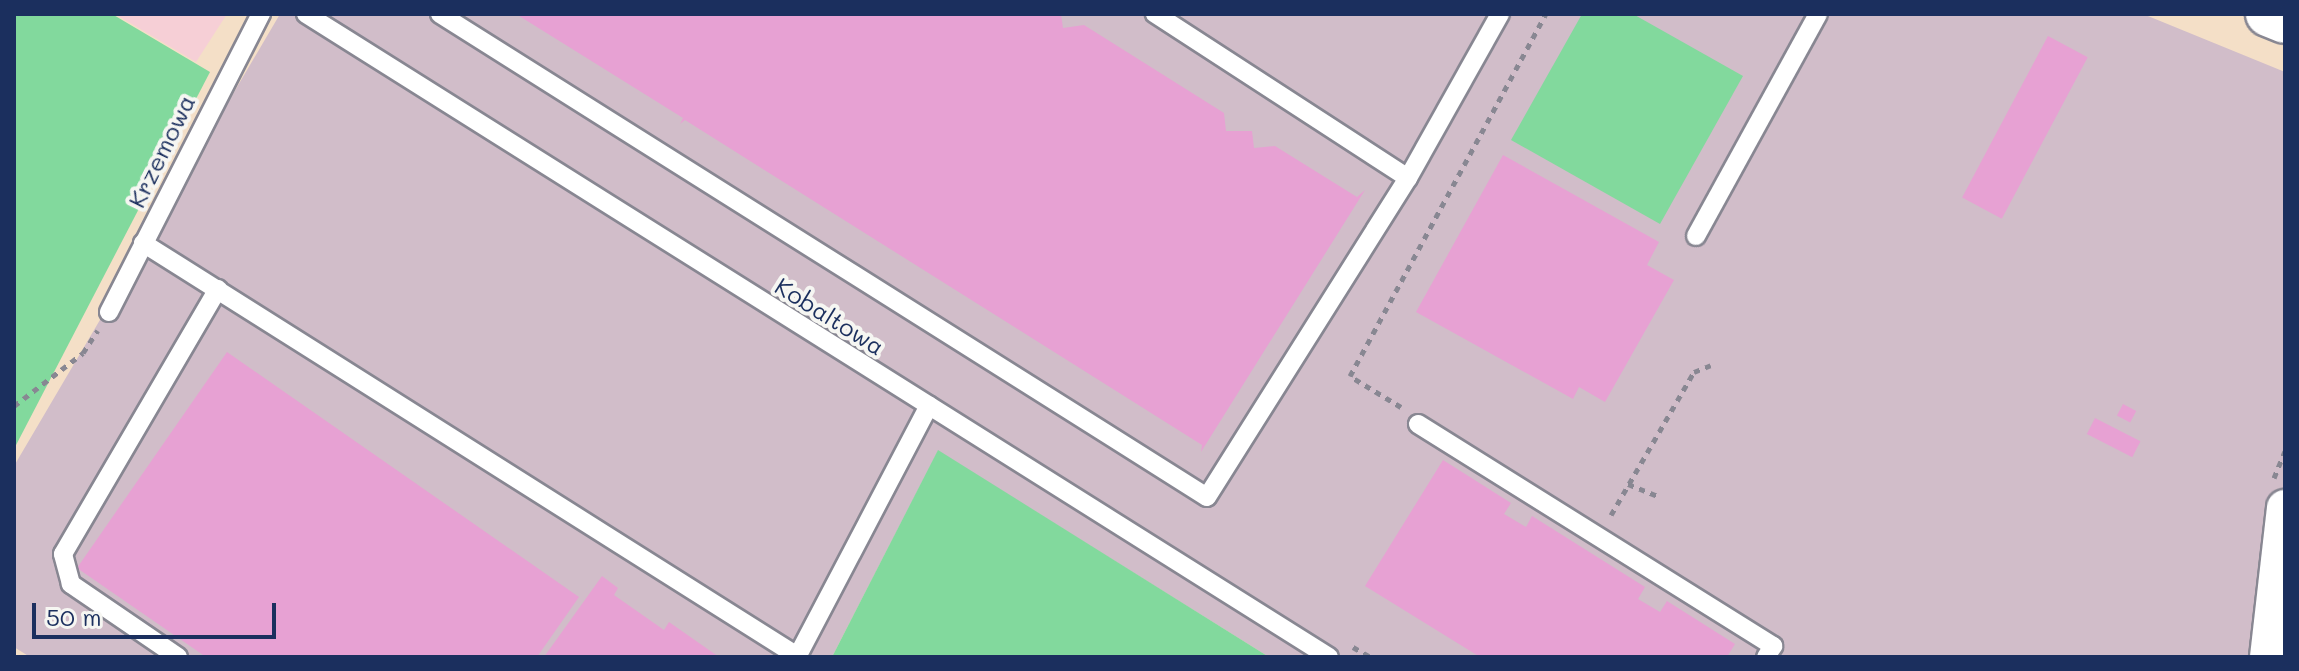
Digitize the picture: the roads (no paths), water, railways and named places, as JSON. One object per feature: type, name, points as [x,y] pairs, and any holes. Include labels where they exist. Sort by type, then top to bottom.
[{"type":"street","points":[[2268,14],[2285,21]]},
{"type":"street","points":[[2268,657],[2285,508]]},
{"type":"lane","name":"Krzemowa","points":[[109,312],[261,14]]},
{"type":"lane","name":"Kobaltowa","points":[[306,14],[1329,657]]},
{"type":"lane","points":[[440,14],[1207,497],[1408,178],[1500,14]]},
{"type":"lane","points":[[1155,14],[1408,178]]},
{"type":"lane","points":[[1696,236],[1818,14]]},
{"type":"lane","points":[[143,243],[797,656],[929,406]]},
{"type":"lane","points":[[178,657],[71,584],[63,554],[218,289]]},
{"type":"lane","points":[[1418,424],[1773,646],[1766,657]]}]
